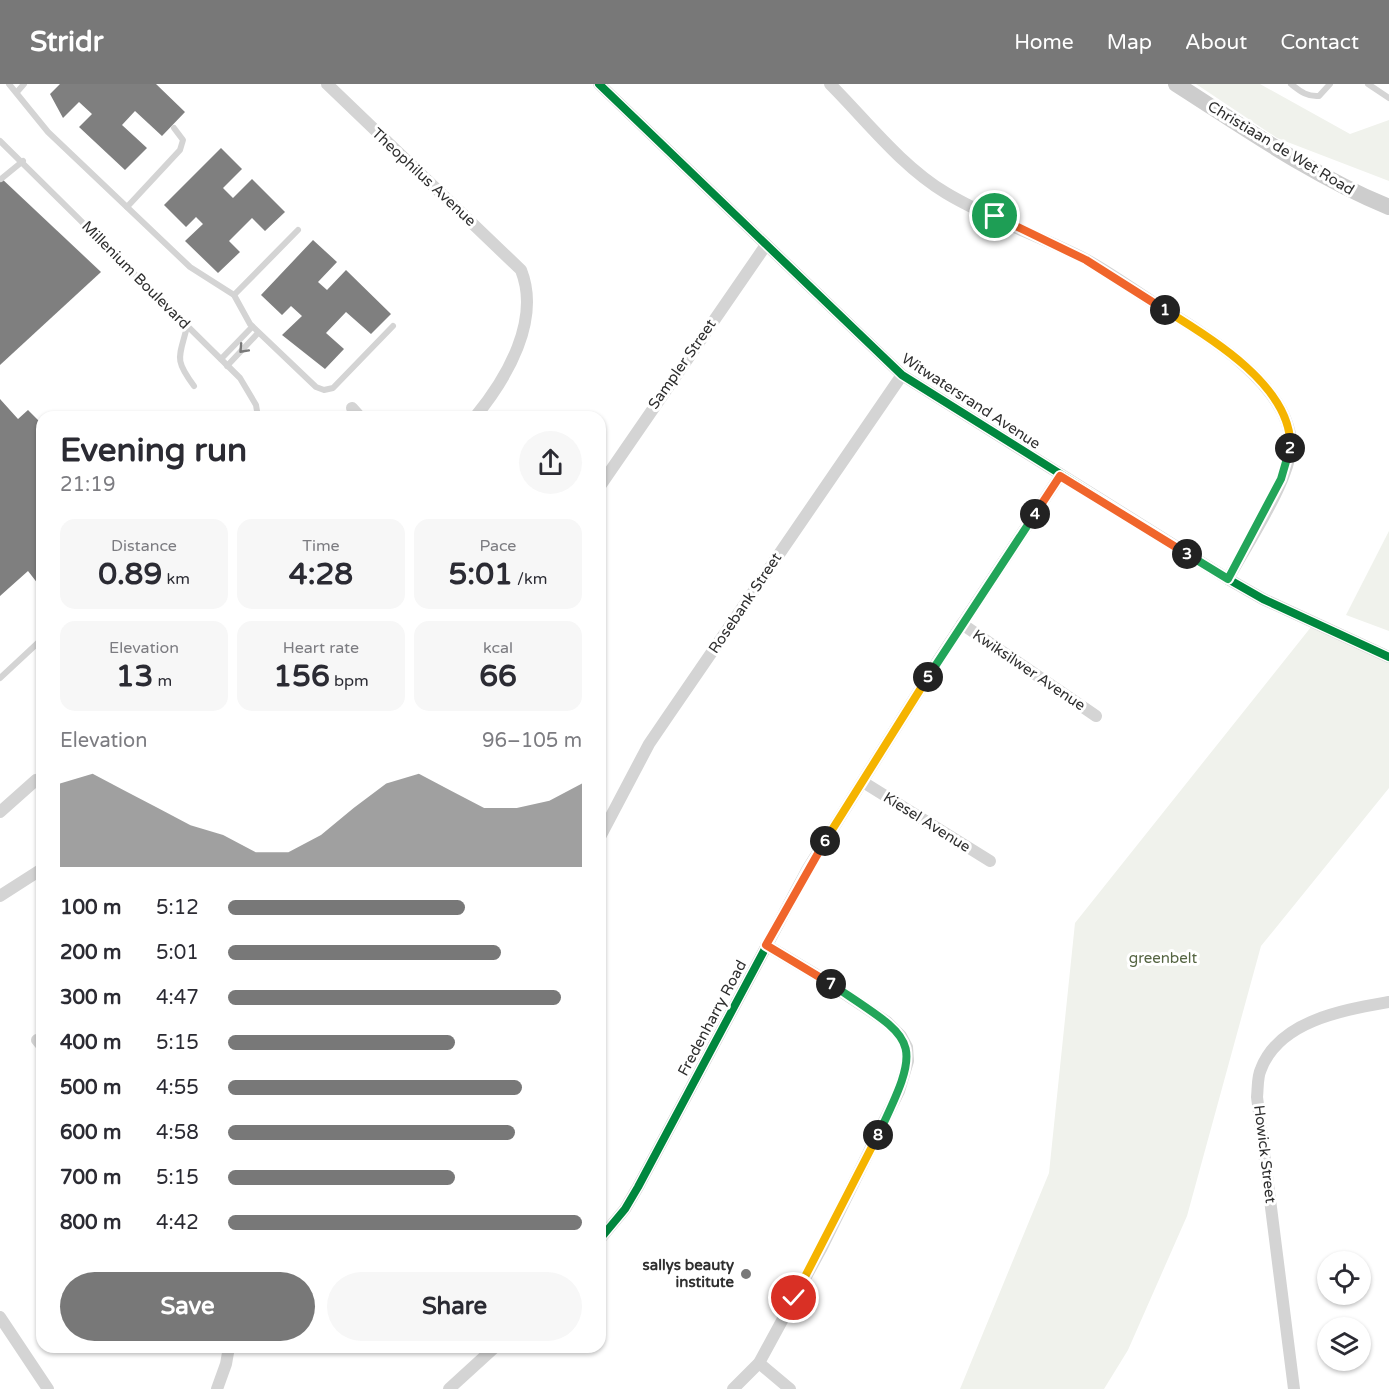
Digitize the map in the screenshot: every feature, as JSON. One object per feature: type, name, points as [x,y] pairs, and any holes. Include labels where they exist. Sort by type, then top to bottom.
[{"type":"main road","name":"Christiaan de Wet Road","points":[[1176,84],[1314,171],[1356,194],[1389,207]]},
{"type":"street","name":"Theophilus Avenue","points":[[327,84],[520,270],[528,297],[524,324],[506,374],[480,411]]},
{"type":"street","name":"Witwatersrand Avenue","points":[[599,84],[902,375],[1060,476],[1228,579],[1271,603],[1389,657]]},
{"type":"street","points":[[830,84],[917,171],[946,193],[1086,260],[1189,324],[1237,358],[1254,374],[1278,406],[1289,432],[1289,462],[1228,579]]},
{"type":"street","name":"Sampler Street","points":[[606,477],[766,245]]},
{"type":"street","name":"Rosebank Street","points":[[606,826],[649,744],[902,375]]},
{"type":"street","name":"Fredenharry Road","points":[[606,1232],[625,1209],[638,1187],[807,870],[962,624],[1060,476]]},
{"type":"street","name":"Kwiksilwer Avenue","points":[[962,624],[1096,716]]},
{"type":"street","points":[[0,812],[36,780]]},
{"type":"street","name":"Kiesel Avenue","points":[[863,782],[990,861]]},
{"type":"street","points":[[0,897],[36,873]]},
{"type":"street","points":[[733,1389],[759,1363],[859,1173],[898,1091],[908,1061],[907,1047],[902,1036],[887,1022],[815,974],[766,945]]},
{"type":"street","name":"Howick Street","points":[[1294,1389],[1257,1097],[1260,1069],[1274,1050],[1304,1024],[1335,1013],[1389,1002]]},
{"type":"street","points":[[0,1317],[48,1389]]},
{"type":"street","points":[[217,1389],[228,1353]]},
{"type":"street","points":[[449,1389],[479,1353]]},
{"type":"street","points":[[759,1363],[790,1389]]},
{"type":"lane","points":[[9,84],[48,132],[190,267],[234,295],[252,327],[312,384],[324,390],[333,388],[393,326]]},
{"type":"lane","points":[[17,92],[24,84]]},
{"type":"lane","points":[[1291,84],[1314,96],[1319,96],[1330,84]]},
{"type":"lane","points":[[1368,84],[1389,98]]},
{"type":"lane","points":[[127,207],[180,150],[183,140],[174,128]]},
{"type":"lane","name":"Millenium Boulevard","points":[[0,141],[23,161],[220,358],[249,390],[257,411]]},
{"type":"lane","points":[[1,179],[23,161]]},
{"type":"lane","points":[[234,295],[298,230]]},
{"type":"lane","points":[[187,327],[179,361],[184,373],[194,386]]},
{"type":"lane","points":[[220,358],[252,327]]},
{"type":"lane","points":[[227,366],[258,333]]},
{"type":"lane","points":[[0,678],[36,645]]},
{"type":"green space","points":[[1196,84],[1260,84],[1350,134],[1389,120],[1389,181],[1277,138]]},
{"type":"green space","points":[[1389,531],[1389,631],[1346,615]]},
{"type":"green space","name":"greenbelt","points":[[1315,622],[1389,656],[1389,788],[1261,946],[1187,1216],[1128,1350],[1104,1389],[960,1389],[1049,1173],[1075,923]]},
{"type":"building","points":[[60,84],[156,84],[185,112],[162,136],[135,111],[122,125],[147,148],[125,170],[79,127],[92,114],[79,102],[63,118],[50,94]]},
{"type":"building","points":[[221,148],[242,169],[223,188],[233,198],[252,179],[285,212],[265,231],[252,218],[229,241],[240,252],[218,273],[185,241],[203,224],[196,217],[186,227],[164,205]]},
{"type":"building","points":[[0,177],[101,272],[0,365]]},
{"type":"building","points":[[313,240],[337,262],[318,282],[327,290],[346,270],[391,314],[371,334],[346,312],[326,333],[344,349],[325,369],[282,335],[302,316],[291,306],[282,315],[261,295]]},
{"type":"building","points":[[0,399],[18,419],[28,410],[36,418],[36,581],[28,571],[0,596]]},
{"type":"cycle path","points":[[599,84],[902,375],[1228,579],[1263,599],[1389,657]]},
{"type":"cycle path","points":[[606,1232],[625,1209],[638,1187],[807,870],[941,656],[1060,476]]},
{"type":"place","name":"sallys beauty institute","points":[[746,1274]]},
{"type":"route","points":[[794,1298],[859,1173],[906,1074],[908,1061],[907,1047],[902,1036],[887,1022],[815,974],[766,945],[807,870],[941,656],[1060,476],[1228,579],[1289,462],[1291,445],[1289,432],[1278,406],[1254,374],[1237,358],[1189,324],[1086,260],[995,216]]}]
